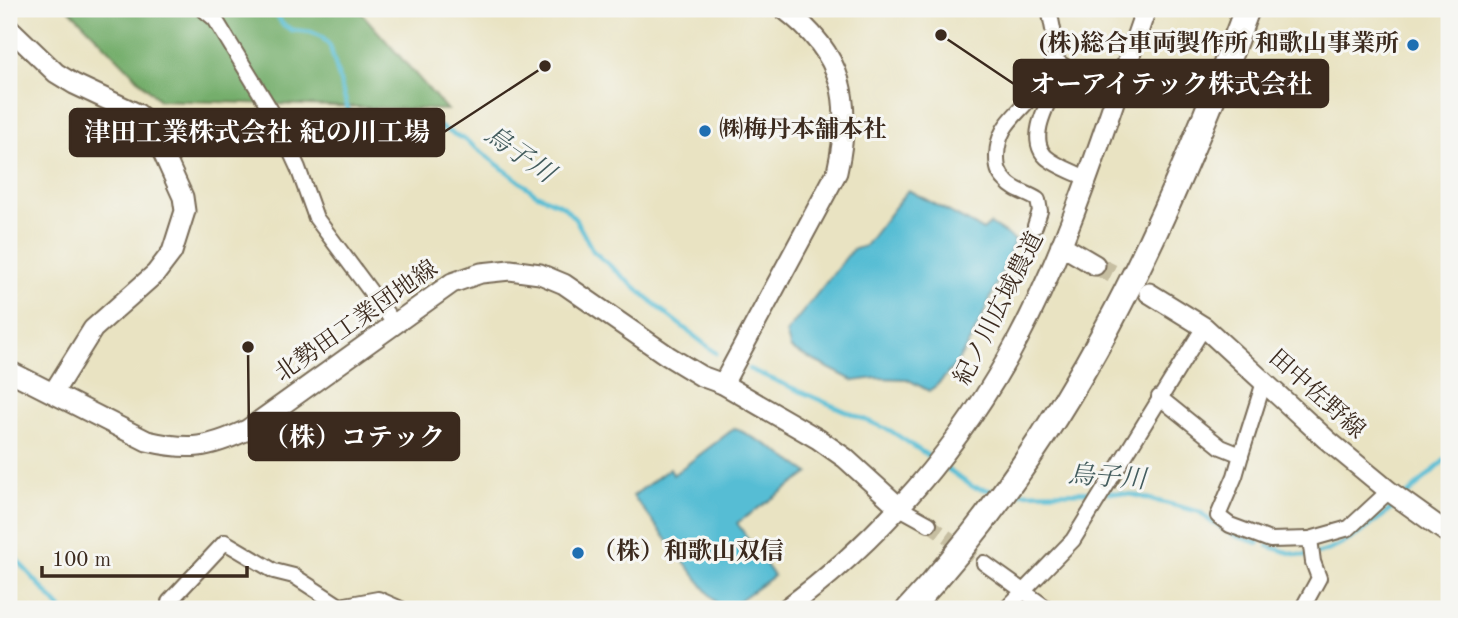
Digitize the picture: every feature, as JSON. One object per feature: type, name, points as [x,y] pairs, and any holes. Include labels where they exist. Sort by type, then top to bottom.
[{"type":"highway","points":[[909,609],[987,516],[1030,459],[1084,372],[1124,299],[1191,155],[1247,9]]},
{"type":"street","points":[[203,9],[215,19],[273,114],[298,168],[316,218],[394,323]]},
{"type":"street","points":[[723,384],[837,172],[844,143],[845,106],[836,68],[817,37],[784,9]]},
{"type":"street","points":[[1035,226],[1040,211],[1038,200],[1012,187],[1005,180],[997,169],[997,148],[1004,127],[1031,97],[1055,60],[1057,50],[1049,9]]},
{"type":"street","name":"紀ノ川広域農道","points":[[786,609],[823,582],[900,508],[973,415],[1018,338],[1061,245],[1146,9]]},
{"type":"street","points":[[9,28],[56,72],[74,84],[138,114],[150,124],[183,197],[185,211],[172,252],[156,272],[93,329],[54,393]]},
{"type":"street","points":[[1055,60],[1064,65],[1037,136],[1045,157],[1086,178]]},
{"type":"street","points":[[1061,245],[1096,265]]},
{"type":"street","name":"北勢田工業団地線","points":[[9,371],[147,440],[170,446],[197,447],[220,442],[247,430],[452,283],[481,273],[510,270],[540,274],[564,284],[679,363],[701,376],[723,384],[818,439],[845,458],[900,508]]},
{"type":"street","name":"田中佐野線","points":[[1149,293],[1204,327],[1326,439],[1396,496],[1449,534]]},
{"type":"street","points":[[1006,609],[1073,540],[1204,327]]},
{"type":"street","points":[[1264,382],[1235,476],[1218,516],[1230,525],[1270,540],[1310,542],[1349,528],[1396,496]]},
{"type":"street","points":[[1159,397],[1221,447],[1241,454]]},
{"type":"street","points":[[900,508],[929,524]]},
{"type":"street","points":[[169,602],[225,542],[274,571],[294,576],[341,608],[378,599],[401,609]]},
{"type":"street","points":[[1302,609],[1319,578],[1310,542]]},
{"type":"street","points":[[984,563],[1048,609]]},
{"type":"green space","points":[[69,9],[358,9],[447,110],[159,100]]},
{"type":"water","points":[[908,190],[983,230],[990,224],[1015,240],[969,343],[944,378],[929,391],[907,379],[876,378],[854,381],[791,349],[786,333],[852,250],[865,246]]},
{"type":"water","points":[[735,428],[771,447],[809,473],[737,523],[774,576],[727,609],[721,609],[633,496],[670,468],[673,475]]},
{"type":"waterway","name":"烏子川","points":[[274,9],[282,24],[292,30],[311,32],[322,37],[330,46],[348,110],[359,122],[375,128],[412,116],[423,118],[467,141],[536,194],[563,206],[576,220],[593,251],[716,353]]},
{"type":"waterway","name":"烏子川","points":[[749,369],[891,431],[933,459]]},
{"type":"waterway","name":"烏子川","points":[[1406,496],[1449,456]]},
{"type":"waterway","name":"烏子川","points":[[943,466],[973,487],[994,491]]},
{"type":"waterway","name":"烏子川","points":[[1013,493],[1099,492]]},
{"type":"waterway","name":"烏子川","points":[[1107,492],[1134,495],[1200,512],[1236,536],[1259,543]]},
{"type":"waterway","name":"烏子川","points":[[1268,546],[1300,555],[1325,552],[1352,538],[1397,504]]},
{"type":"waterway","points":[[9,551],[61,609]]},
{"type":"tunnel","points":[[1095,265],[1141,288]]},
{"type":"tunnel","points":[[929,524],[984,563]]},
{"type":"place","name":"オーアイテック株式会社","points":[[941,35]]},
{"type":"place","name":"(株)総合車両製作所 和歌山事業所","points":[[1413,45]]},
{"type":"place","name":"津田工業株式会社 紀の川工場","points":[[545,66]]},
{"type":"place","name":"㈱梅丹本舗本社","points":[[705,131]]},
{"type":"place","name":"（株）コテック","points":[[248,347]]},
{"type":"place","name":"（株）和歌山双信","points":[[578,553]]}]
